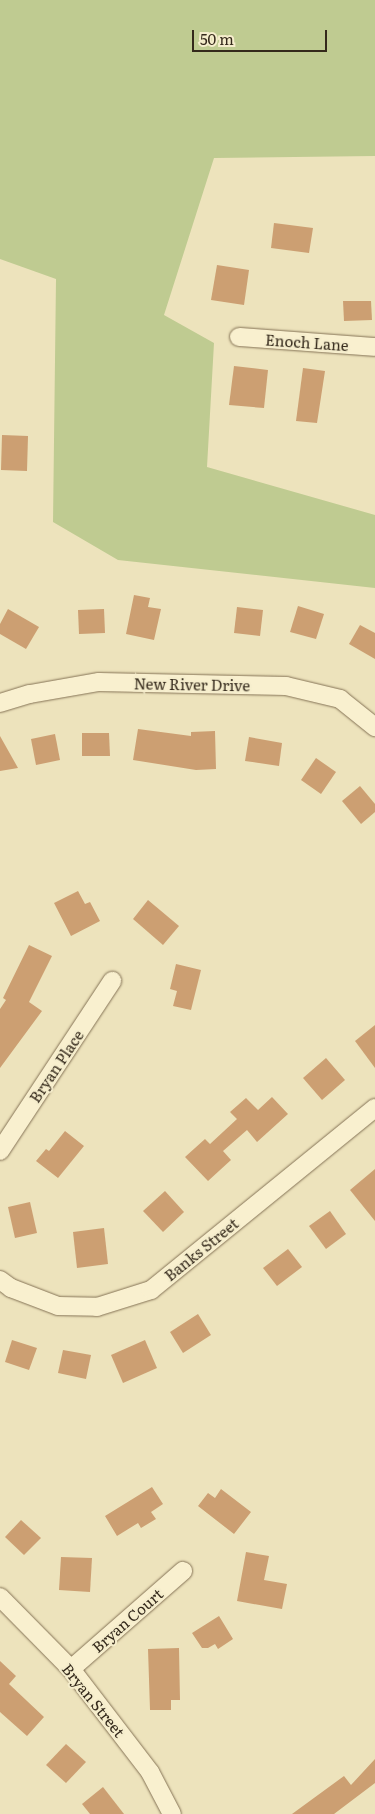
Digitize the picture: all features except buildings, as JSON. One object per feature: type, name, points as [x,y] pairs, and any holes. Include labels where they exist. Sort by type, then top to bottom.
[{"type":"street","name":"Enoch Lane","points":[[239,336],[375,347]]},
{"type":"street","name":"New River Drive","points":[[0,703],[30,694],[99,682],[286,686],[340,699],[375,727]]},
{"type":"street","name":"Bryan Place","points":[[0,1151],[112,982]]},
{"type":"street","name":"Banks Street","points":[[0,1280],[11,1288],[58,1306],[97,1307],[151,1290],[375,1108]]},
{"type":"street","name":"Bryan Court","points":[[71,1670],[184,1571]]},
{"type":"street","name":"Bryan Street","points":[[0,1597],[71,1670],[150,1772],[172,1814]]},
{"type":"green space","points":[[0,0],[375,0],[375,156],[214,158],[164,315],[214,343],[207,467],[375,515],[375,588],[118,560],[53,522],[56,279],[0,259]]}]
